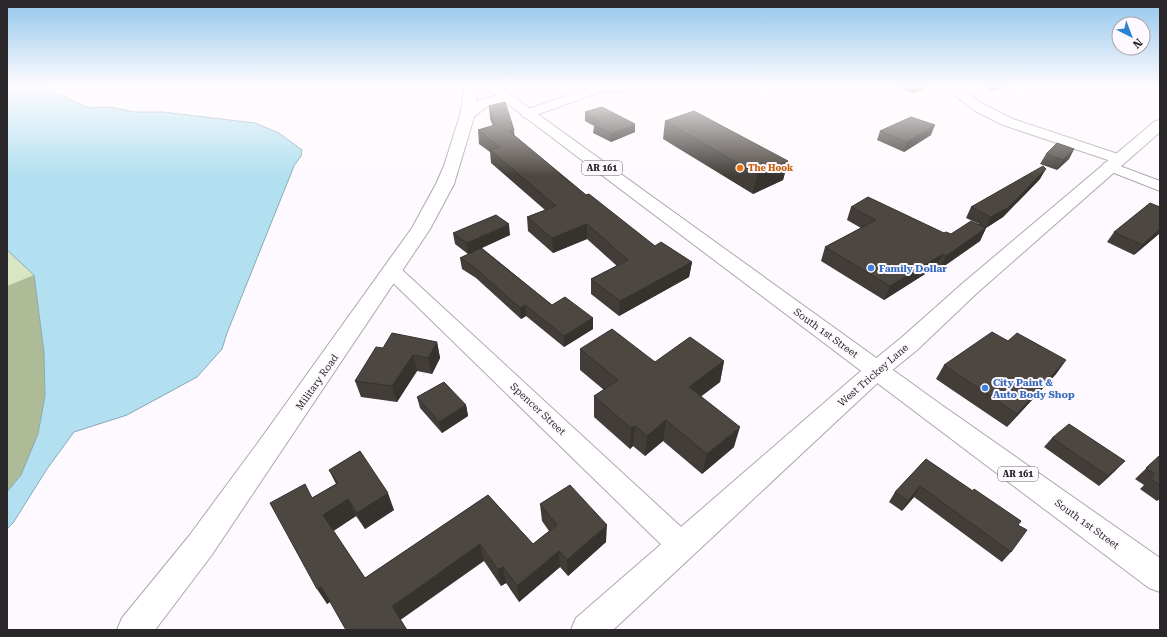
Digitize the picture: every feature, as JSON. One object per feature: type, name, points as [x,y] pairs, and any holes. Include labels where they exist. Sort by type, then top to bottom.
[{"type":"street","name":"Military Road","points":[[134,630],[204,540],[422,229],[445,184],[465,117]]},
{"type":"street","name":"South 1st Street","points":[[532,117],[1160,577]]},
{"type":"street","points":[[997,117],[1114,163],[1160,186]]},
{"type":"street","name":"West Trickey Lane","points":[[588,630],[877,370],[909,344],[1160,124]]},
{"type":"street","name":"Spencer Street","points":[[393,272],[682,546]]},
{"type":"green space","points":[[7,250],[34,275],[7,286]]},
{"type":"green space","points":[[34,275],[44,352],[45,396],[38,434],[21,475],[7,492],[7,286]]},
{"type":"water","points":[[7,117],[203,117],[255,123],[279,133],[302,150],[301,156],[294,166],[227,333],[222,349],[197,377],[127,415],[74,432],[47,469],[13,523],[7,529],[7,492],[21,475],[38,434],[45,396],[44,352],[34,275],[7,250]]},
{"type":"building","points":[[492,117],[510,117],[514,130],[509,131],[586,195],[589,194],[655,246],[661,242],[692,262],[620,301],[591,279],[628,260],[587,224],[552,238],[527,217],[556,206],[490,150],[500,147],[478,130],[495,125]]},
{"type":"building","points":[[592,117],[621,117],[635,124],[611,134],[594,124],[600,122]]},
{"type":"building","points":[[677,117],[705,117],[788,161],[757,174],[665,121]]},
{"type":"building","points":[[911,117],[935,125],[907,142],[880,131]]},
{"type":"building","points":[[1057,143],[1074,149],[1063,160],[1046,154]]},
{"type":"building","points":[[1043,166],[1046,169],[1009,207],[991,217],[971,207]]},
{"type":"building","points":[[868,197],[944,233],[946,232],[951,234],[971,221],[986,228],[946,256],[943,254],[890,286],[825,247],[876,220],[851,207]]},
{"type":"building","points":[[1150,203],[1160,207],[1160,229],[1142,245],[1114,232]]},
{"type":"building","points":[[496,215],[509,224],[467,243],[453,233]]},
{"type":"building","points":[[481,248],[552,305],[565,297],[593,318],[564,336],[525,305],[520,308],[474,267],[460,258]]},
{"type":"building","points":[[612,329],[655,362],[690,337],[724,361],[689,387],[740,427],[707,454],[666,420],[647,436],[635,426],[631,428],[594,396],[618,380],[580,349]]},
{"type":"building","points":[[992,332],[1008,341],[1017,333],[1066,360],[1017,414],[944,365]]},
{"type":"building","points":[[392,333],[437,342],[428,358],[413,355],[392,386],[355,381],[376,347],[383,348]]},
{"type":"building","points":[[444,382],[466,405],[439,422],[417,397]]},
{"type":"building","points":[[1069,424],[1125,461],[1108,476],[1052,438]]},
{"type":"building","points":[[360,451],[388,493],[357,513],[348,499],[323,515],[365,578],[488,495],[533,544],[557,525],[540,504],[570,485],[607,525],[567,560],[559,551],[517,586],[503,567],[498,570],[480,544],[392,606],[407,630],[346,630],[321,586],[317,589],[270,503],[305,484],[312,498],[338,483],[329,470]]},
{"type":"building","points":[[1160,455],[1160,485],[1151,479],[1155,474],[1146,468]]},
{"type":"building","points":[[926,459],[1021,521],[1018,525],[1027,530],[1011,552],[920,486],[908,501],[895,492]]},
{"type":"place","name":"The Hook","points":[[740,168]]},
{"type":"place","name":"Family Dollar","points":[[871,268]]},
{"type":"place","name":"City Paint & Auto Body Shop","points":[[985,388]]}]
